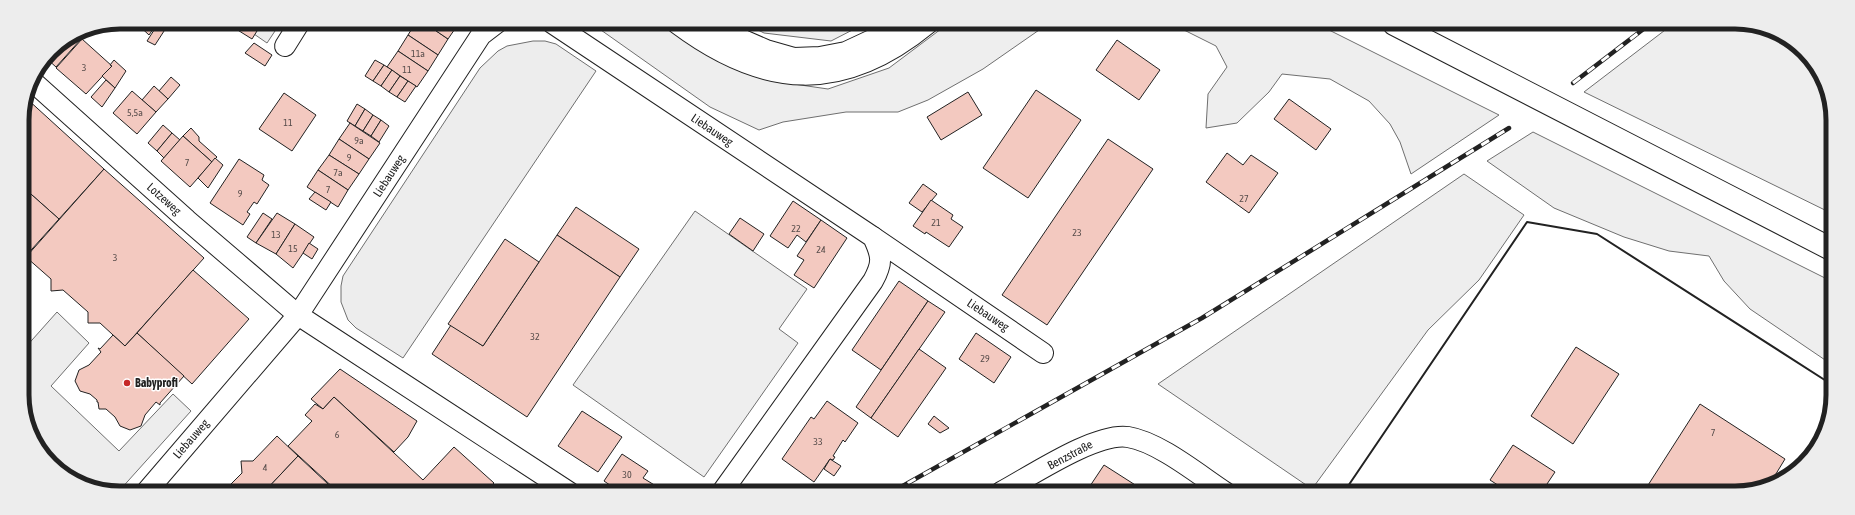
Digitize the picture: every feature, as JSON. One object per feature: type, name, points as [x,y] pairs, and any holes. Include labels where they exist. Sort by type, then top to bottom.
[{"type":"highway","points":[[688,29],[740,59],[763,67],[792,73],[814,74],[837,71],[857,66],[907,39],[920,29]]},
{"type":"highway","points":[[723,29],[743,41],[766,51],[794,59],[820,58],[846,53],[876,39],[890,29]]},
{"type":"highway","points":[[1391,29],[1478,68]]},
{"type":"highway","points":[[1404,29],[1826,246]]},
{"type":"street","points":[[285,46],[296,29]]},
{"type":"street","name":"Liebauweg","points":[[151,486],[298,315],[481,35],[489,29]]},
{"type":"street","name":"Liebauweg","points":[[562,29],[1043,353]]},
{"type":"street","name":"Lotzeweg","points":[[36,85],[187,220],[298,315]]},
{"type":"street","points":[[726,486],[873,281],[880,267],[880,253],[873,238]]},
{"type":"street","points":[[298,315],[560,486]]},
{"type":"street","name":"Benzstraße","points":[[1013,486],[1096,440],[1127,437],[1155,446],[1216,486]]},
{"type":"shaded area","points":[[257,29],[276,29],[267,43],[254,34]]},
{"type":"shaded area","points":[[600,29],[679,29],[773,81],[828,89],[889,68],[941,29],[1041,29],[983,69],[928,100],[898,112],[846,112],[783,122],[759,130],[710,107]]},
{"type":"shaded area","points":[[756,29],[854,29],[831,41],[764,33]]},
{"type":"shaded area","points":[[1182,29],[1327,29],[1499,115],[1411,174],[1400,142],[1390,124],[1369,101],[1330,79],[1282,74],[1269,92],[1237,123],[1206,128],[1208,94],[1227,67],[1216,46]]},
{"type":"shaded area","points":[[1666,29],[1741,29],[1770,36],[1780,41],[1799,56],[1814,75],[1821,91],[1826,120],[1826,211],[1584,92]]},
{"type":"shaded area","points":[[533,41],[545,41],[556,44],[596,71],[403,358],[356,328],[348,320],[341,302],[341,286],[343,276],[480,68],[498,51],[507,46]]},
{"type":"shaded area","points":[[1533,132],[1826,278],[1826,361],[1750,309],[1724,281],[1709,256],[1669,251],[1624,237],[1554,208],[1487,161]]},
{"type":"shaded area","points":[[1464,174],[1524,215],[1479,280],[1428,330],[1314,486],[1308,486],[1158,384]]},
{"type":"shaded area","points":[[695,211],[807,289],[779,329],[798,343],[704,477],[573,385]]},
{"type":"shaded area","points":[[57,312],[89,343],[51,386],[119,451],[173,394],[191,411],[124,486],[97,483],[85,479],[75,474],[56,459],[41,440],[36,430],[29,401],[29,343]]},
{"type":"building","points":[[143,29],[153,29],[149,35]]},
{"type":"building","points":[[155,29],[165,29],[155,45],[147,41]]},
{"type":"building","points":[[236,29],[254,29],[257,31],[252,39]]},
{"type":"building","points":[[412,29],[433,29],[448,39],[438,55],[408,35]]},
{"type":"building","points":[[433,29],[455,29],[448,39]]},
{"type":"building","points":[[408,35],[438,55],[428,71],[398,51]]},
{"type":"building","points":[[80,38],[81,39],[56,67],[51,62],[70,44]]},
{"type":"building","points":[[82,39],[112,66],[86,94],[56,68]]},
{"type":"building","points":[[1117,40],[1160,70],[1139,100],[1096,70]]},
{"type":"building","points":[[254,43],[272,55],[265,66],[245,53]]},
{"type":"building","points":[[398,51],[428,71],[417,87],[387,67]]},
{"type":"building","points":[[114,60],[126,71],[115,88],[102,76],[112,66],[110,65]]},
{"type":"building","points":[[375,60],[384,65],[373,81],[365,76]]},
{"type":"building","points":[[384,65],[392,70],[381,86],[373,81]]},
{"type":"building","points":[[392,70],[400,76],[389,92],[381,86]]},
{"type":"building","points":[[400,76],[408,81],[397,97],[389,92]]},
{"type":"building","points":[[171,77],[180,85],[168,99],[159,91]]},
{"type":"building","points":[[106,80],[115,88],[102,107],[91,97]]},
{"type":"building","points":[[408,81],[416,86],[405,102],[397,97]]},
{"type":"building","points":[[154,86],[168,99],[156,112],[142,100]]},
{"type":"building","points":[[1036,90],[1081,120],[1028,198],[983,168]]},
{"type":"building","points":[[132,91],[156,112],[137,134],[113,113]]},
{"type":"building","points":[[968,92],[982,115],[941,140],[927,117]]},
{"type":"building","points":[[284,93],[316,115],[292,151],[259,129]]},
{"type":"building","points":[[1289,99],[1331,129],[1316,150],[1274,119]]},
{"type":"building","points":[[31,103],[104,169],[59,219],[29,192],[29,114]]},
{"type":"building","points":[[357,104],[365,109],[355,126],[347,121]]},
{"type":"building","points":[[365,109],[373,115],[363,131],[355,126]]},
{"type":"building","points":[[373,115],[381,120],[371,136],[363,131]]},
{"type":"building","points":[[381,120],[389,126],[379,142],[371,136]]},
{"type":"building","points":[[350,123],[380,143],[369,159],[339,139]]},
{"type":"building","points":[[163,125],[172,133],[157,151],[148,143]]},
{"type":"building","points":[[191,128],[199,137],[199,141],[217,157],[212,162],[183,136]]},
{"type":"building","points":[[172,133],[180,140],[164,158],[157,151]]},
{"type":"building","points":[[183,136],[212,162],[190,187],[161,161]]},
{"type":"building","points":[[339,139],[369,159],[359,174],[329,155]]},
{"type":"building","points":[[1108,139],[1153,169],[1047,325],[1002,295]]},
{"type":"building","points":[[1227,153],[1243,165],[1251,155],[1278,173],[1249,213],[1206,182]]},
{"type":"building","points":[[329,155],[359,174],[348,190],[318,170]]},
{"type":"building","points":[[215,158],[223,165],[208,188],[198,178]]},
{"type":"building","points":[[239,159],[264,175],[262,180],[269,185],[257,204],[254,202],[247,212],[250,214],[243,225],[210,203]]},
{"type":"building","points":[[104,169],[204,258],[125,346],[100,323],[88,323],[88,312],[63,290],[51,291],[51,279],[29,260],[29,254]]},
{"type":"building","points":[[318,170],[348,190],[338,207],[307,187]]},
{"type":"building","points":[[923,184],[937,194],[922,212],[909,203]]},
{"type":"building","points":[[29,192],[59,219],[29,252]]},
{"type":"building","points":[[315,192],[331,202],[326,210],[309,199]]},
{"type":"building","points":[[931,200],[953,215],[951,219],[963,227],[949,247],[926,232],[925,234],[913,226]]},
{"type":"building","points":[[793,201],[821,220],[806,242],[797,235],[788,248],[770,236]]},
{"type":"building","points":[[576,207],[639,249],[620,277],[557,235]]},
{"type":"building","points":[[263,213],[272,219],[256,243],[247,237]]},
{"type":"building","points":[[277,213],[295,224],[276,254],[256,243]]},
{"type":"building","points":[[740,218],[764,234],[753,251],[729,234]]},
{"type":"building","points":[[821,220],[847,238],[814,288],[794,275],[804,260],[797,256]]},
{"type":"building","points":[[295,224],[314,237],[293,268],[276,254]]},
{"type":"building","points":[[557,235],[620,277],[527,417],[432,354],[451,325],[483,346]]},
{"type":"building","points":[[505,239],[539,262],[483,346],[448,324]]},
{"type":"building","points":[[309,243],[318,249],[312,259],[303,253]]},
{"type":"building","points":[[193,270],[249,319],[192,384],[137,333]]},
{"type":"building","points":[[899,281],[928,301],[881,370],[852,350]]},
{"type":"building","points":[[928,301],[945,312],[871,418],[856,407]]},
{"type":"building","name":"Babyprofi","points":[[137,333],[184,376],[160,403],[160,405],[156,402],[145,415],[141,426],[130,430],[120,426],[115,417],[106,409],[99,409],[97,400],[90,394],[80,391],[75,381],[79,370],[89,365],[101,352],[98,348],[100,349],[113,335],[125,346]]},
{"type":"building","points":[[976,333],[1011,357],[994,383],[959,359]]},
{"type":"building","points":[[1576,347],[1619,374],[1573,444],[1531,416]]},
{"type":"building","points":[[919,349],[946,368],[898,437],[871,418]]},
{"type":"building","points":[[340,369],[417,421],[408,437],[394,452],[334,397],[323,409],[311,399]]},
{"type":"building","points":[[334,397],[423,480],[454,447],[494,483],[491,486],[332,486],[288,446],[312,421],[305,415],[315,404],[323,409]]},
{"type":"building","points":[[827,401],[858,423],[845,442],[843,440],[833,456],[835,457],[833,460],[830,459],[814,482],[782,459],[811,417],[814,419]]},
{"type":"building","points":[[1700,404],[1785,459],[1774,477],[1758,483],[1741,486],[1647,486]]},
{"type":"building","points":[[582,411],[622,437],[598,472],[558,446]]},
{"type":"building","points":[[934,416],[949,428],[940,433],[928,424]]},
{"type":"building","points":[[277,436],[298,456],[270,486],[229,486],[242,473],[241,461],[253,461]]},
{"type":"building","points":[[1513,445],[1555,472],[1546,486],[1499,486],[1490,480]]},
{"type":"building","points":[[622,454],[648,471],[643,478],[656,486],[611,486],[604,481]]},
{"type":"building","points":[[298,456],[328,484],[326,486],[270,486]]},
{"type":"building","points":[[830,459],[841,466],[834,476],[824,469]]},
{"type":"building","points":[[1104,465],[1137,486],[1090,486]]},
{"type":"railway","points":[[1573,83],[1643,29]]},
{"type":"railway","points":[[903,486],[1202,318],[1509,128]]},
{"type":"wall","points":[[1348,486],[1527,222],[1597,234],[1826,381]]},
{"type":"place","name":"Babyprofi","points":[[127,383]]}]
